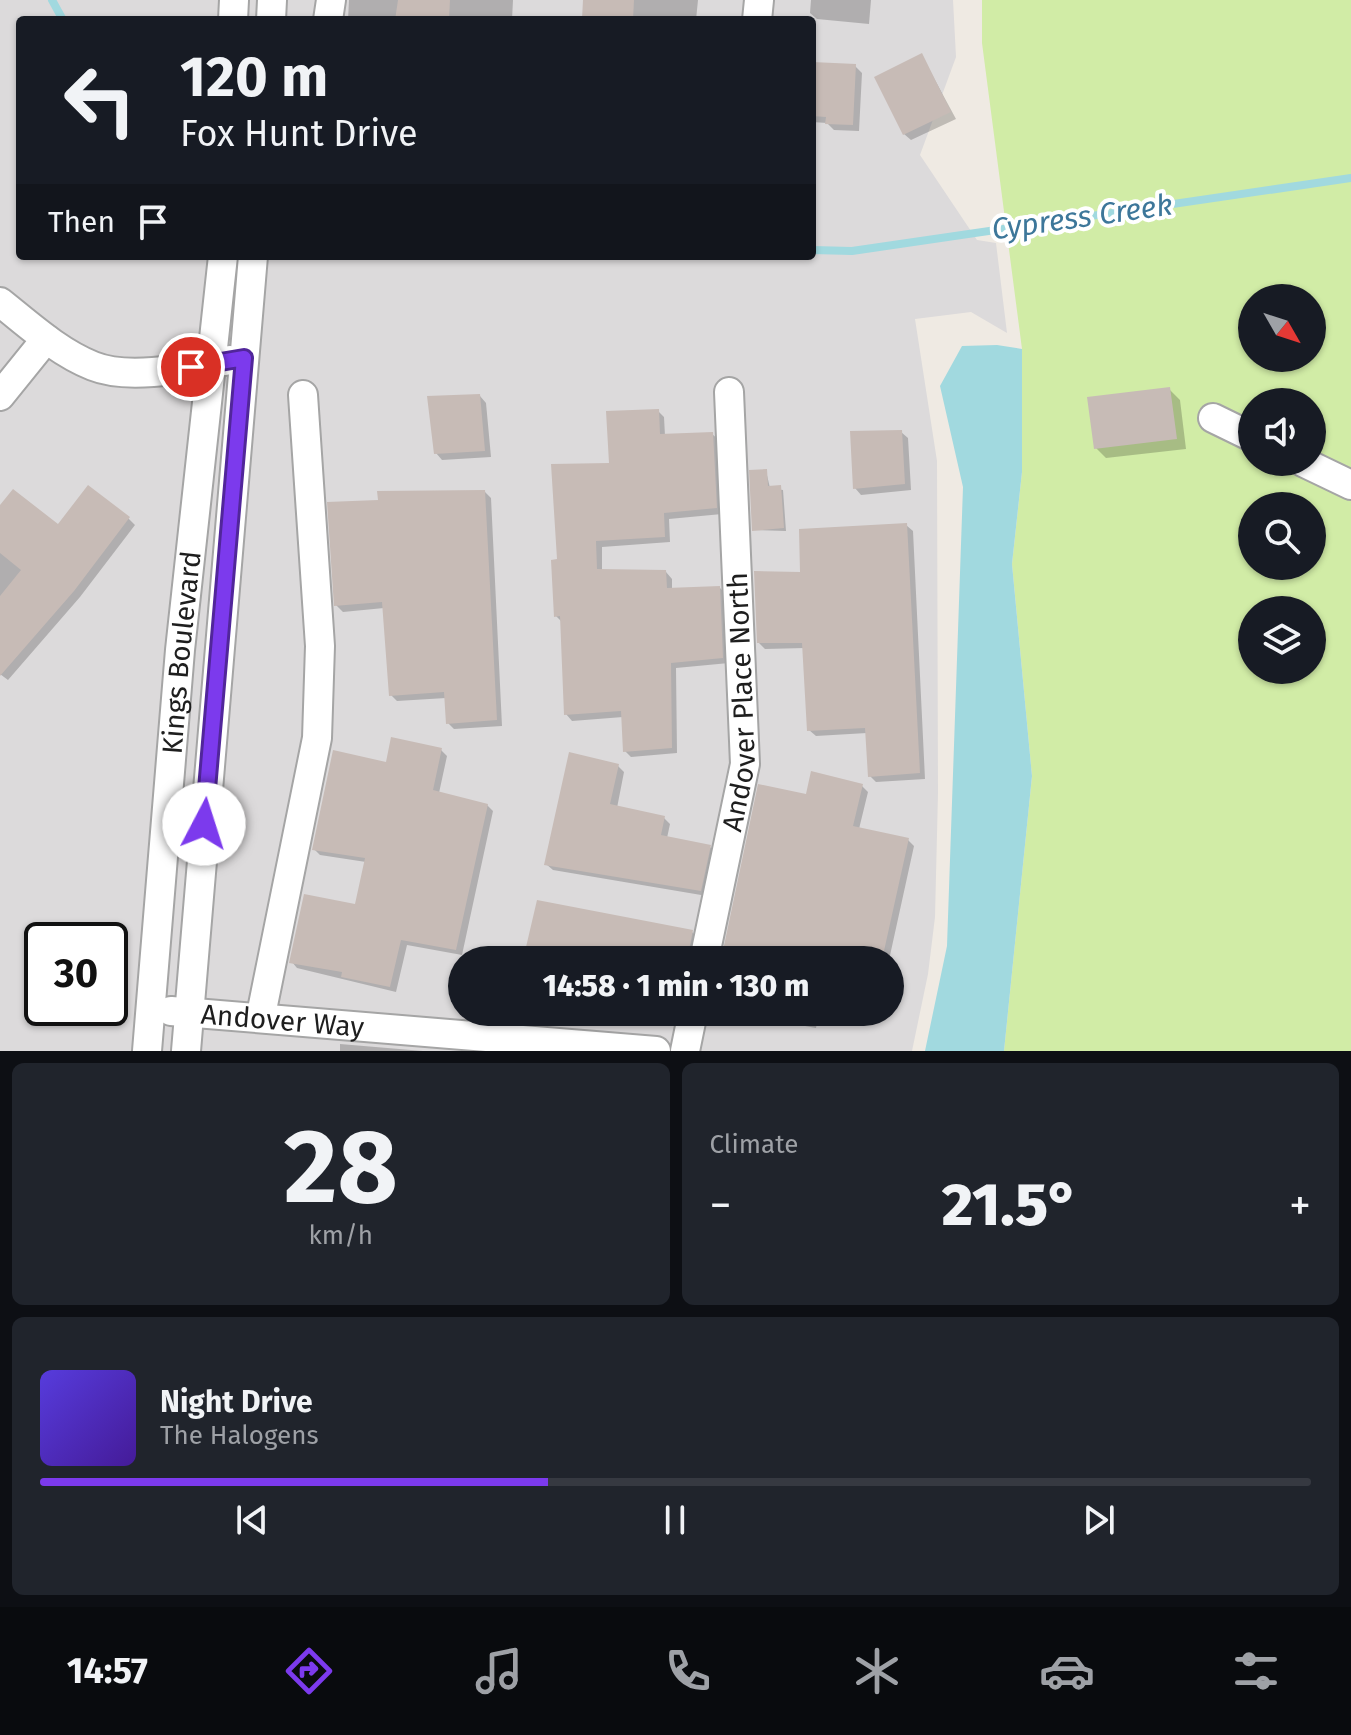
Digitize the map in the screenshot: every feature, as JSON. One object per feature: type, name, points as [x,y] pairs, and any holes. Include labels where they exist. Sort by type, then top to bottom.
[{"type":"street","name":"Kings Boulevard","points":[[147,1051],[180,650],[223,260]]},
{"type":"street","name":"Kings Boulevard","points":[[186,1051],[253,260]]},
{"type":"street","points":[[0,302],[46,339],[95,367],[137,371],[244,358]]},
{"type":"street","points":[[0,396],[46,339]]},
{"type":"street","name":"Andover Place North","points":[[707,946],[745,764],[729,392]]},
{"type":"street","points":[[261,1015],[317,738],[320,646],[303,395]]},
{"type":"street","points":[[1213,418],[1238,430]]},
{"type":"street","points":[[1326,473],[1351,485]]},
{"type":"street","name":"Andover Way","points":[[150,1010],[261,1015],[656,1051]]},
{"type":"street","points":[[685,1051],[690,1026]]},
{"type":"shaded area","points":[[0,0],[953,0],[956,57],[920,155],[977,240],[996,243],[1007,333],[971,312],[915,319],[937,461],[938,793],[935,917],[928,974],[912,1051],[0,1051]]},
{"type":"green space","points":[[982,0],[1351,0],[1351,1051],[1004,1051],[1032,776],[1012,564],[1022,472],[1022,349],[982,43]]},
{"type":"water","points":[[997,345],[1022,349],[1022,472],[1012,564],[1032,776],[1004,1051],[925,1051],[947,946],[963,487],[940,386],[962,346]]},
{"type":"building","points":[[398,0],[450,0],[449,16],[396,16]]},
{"type":"building","points":[[583,0],[634,0],[633,16],[582,16]]},
{"type":"building","points":[[922,53],[951,112],[903,135],[874,77]]},
{"type":"building","points":[[816,62],[856,64],[853,125],[825,124],[826,117],[816,116]]},
{"type":"building","points":[[1170,387],[1177,439],[1094,449],[1087,397]]},
{"type":"building","points":[[480,394],[485,451],[434,454],[427,396]]},
{"type":"building","points":[[659,409],[660,434],[713,432],[717,508],[664,513],[665,537],[596,541],[597,569],[666,570],[667,588],[720,586],[723,658],[671,663],[672,748],[623,752],[621,711],[564,715],[560,616],[554,617],[551,560],[557,559],[551,464],[609,463],[606,411]]},
{"type":"building","points":[[902,430],[905,484],[853,489],[850,431]]},
{"type":"building","points":[[767,469],[768,486],[781,485],[784,528],[752,531],[749,470]]},
{"type":"building","points":[[88,485],[130,517],[74,591],[0,676],[0,596],[21,570],[0,553],[0,505],[13,489],[58,524]]},
{"type":"building","points":[[485,490],[497,720],[446,724],[444,692],[389,696],[382,602],[334,606],[327,502],[378,500],[377,491]]},
{"type":"building","points":[[907,523],[920,773],[868,777],[865,728],[807,731],[802,643],[757,643],[754,571],[800,572],[799,529]]},
{"type":"building","points":[[391,737],[442,748],[433,790],[488,804],[457,946],[448,946],[448,949],[401,940],[390,987],[341,977],[342,972],[289,963],[304,894],[355,904],[365,858],[312,850],[333,750],[386,762]]},
{"type":"building","points":[[569,752],[619,764],[610,804],[665,816],[661,835],[711,845],[701,891],[544,865]]},
{"type":"building","points":[[811,771],[863,784],[853,826],[909,838],[885,946],[724,946],[758,784],[806,794]]},
{"type":"building","points":[[537,900],[693,930],[690,946],[526,946]]},
{"type":"waterway","name":"Cypress Creek","points":[[52,0],[61,16]]},
{"type":"waterway","name":"Cypress Creek","points":[[816,250],[852,251],[1351,178]]},
{"type":"route","points":[[191,367],[244,358],[204,824]]}]
